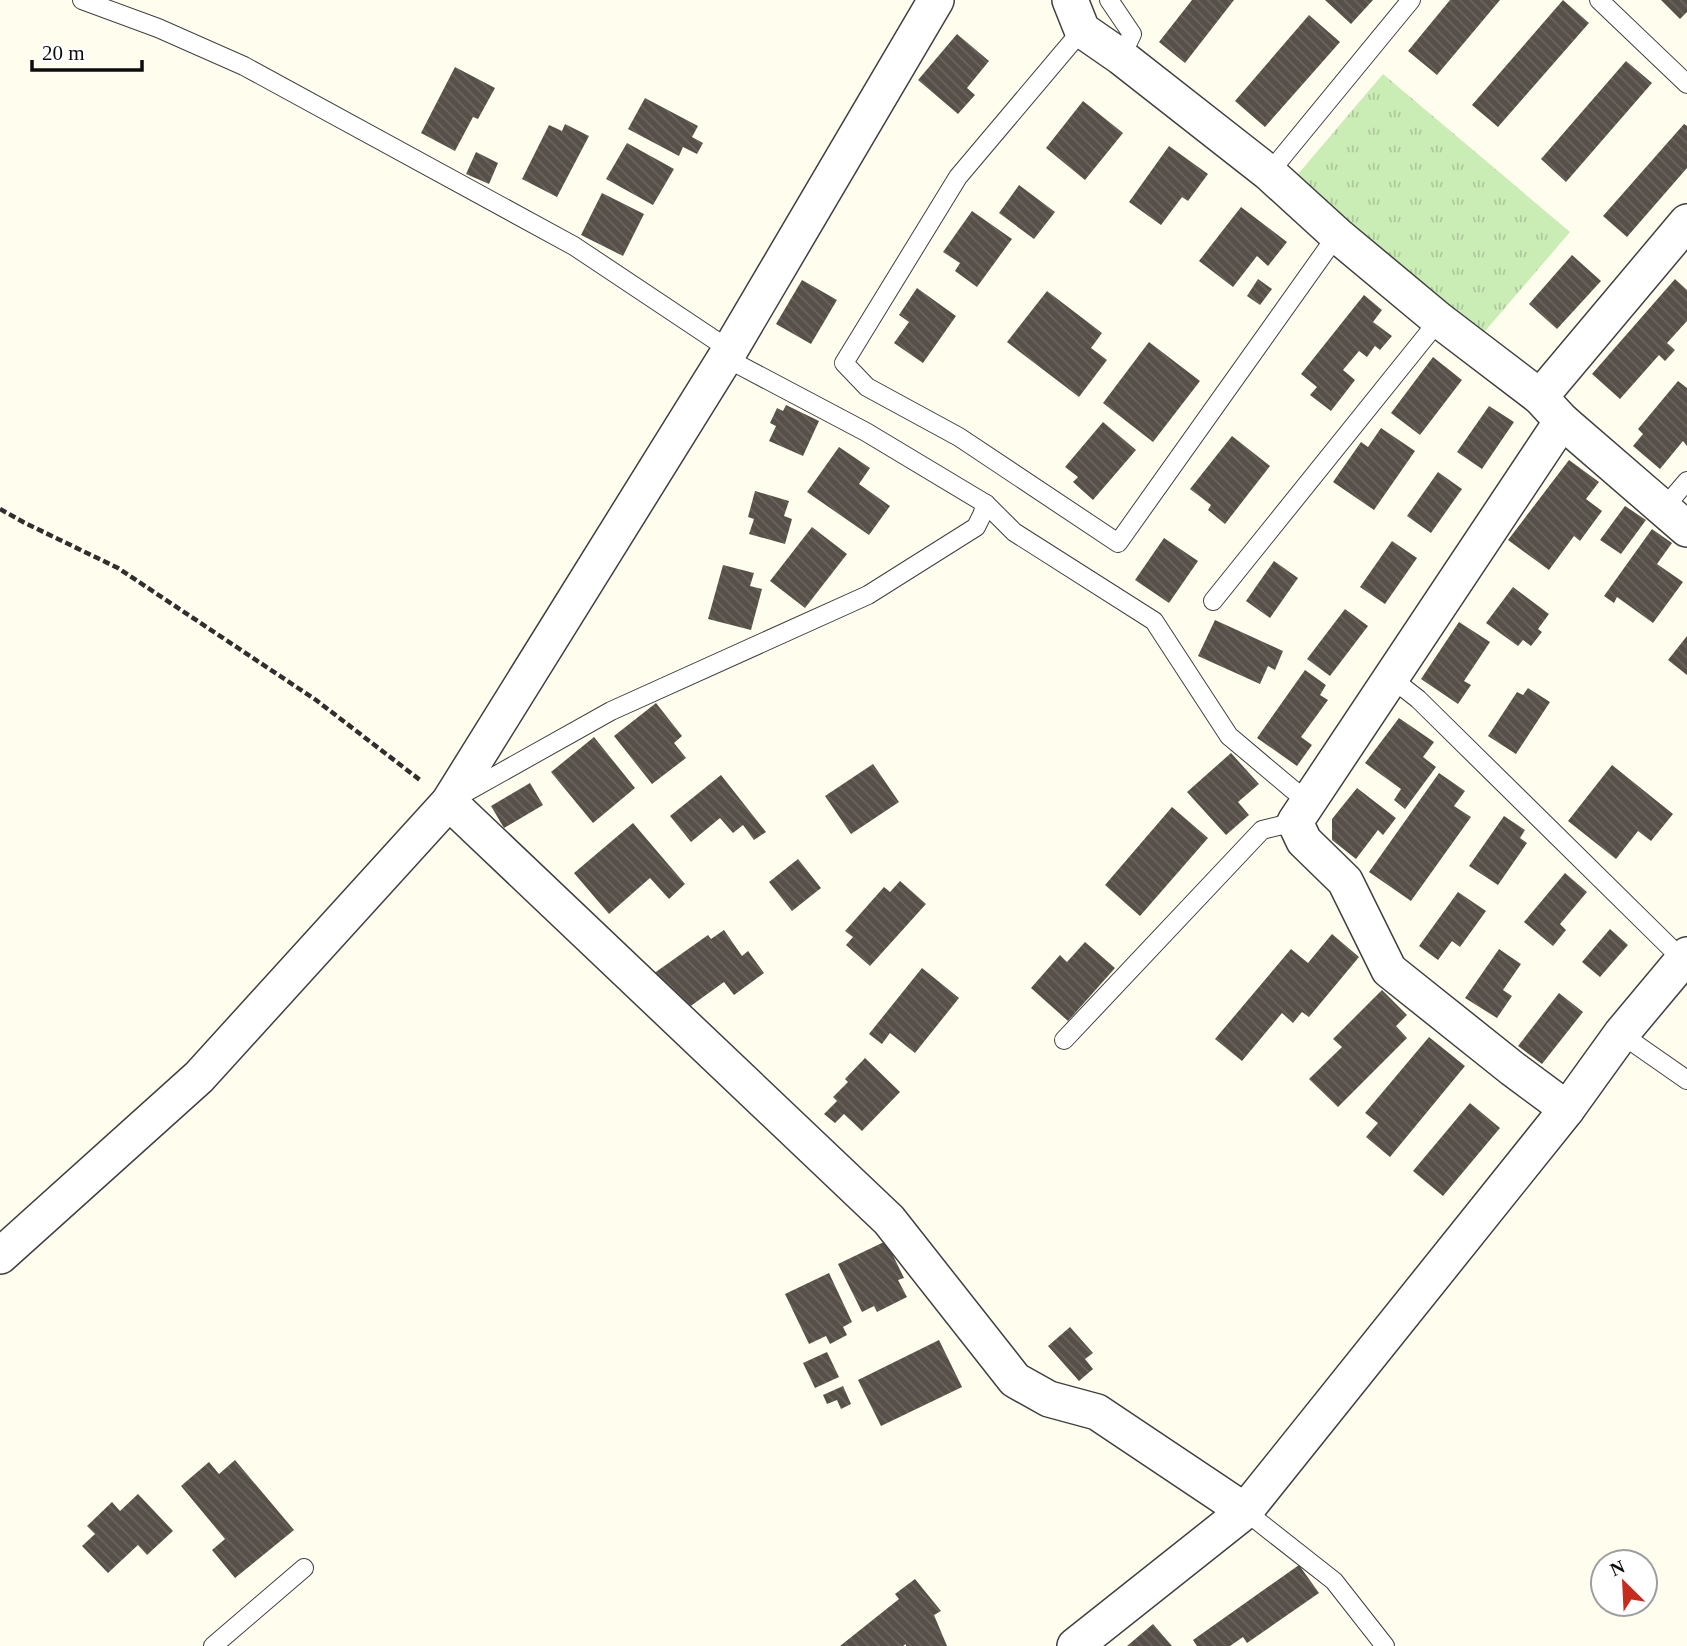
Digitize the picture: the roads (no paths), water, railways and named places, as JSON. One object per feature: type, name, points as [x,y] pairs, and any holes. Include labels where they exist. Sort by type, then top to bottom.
[{"type":"street","points":[[0,1256],[199,1077],[449,802],[728,354],[936,0]]},
{"type":"street","points":[[1076,15],[1121,58],[1269,173],[1337,235],[1551,409],[1675,519]]},
{"type":"street","points":[[1567,1109],[1389,970],[1345,881],[1304,841],[1302,812],[1391,678],[1551,409],[1687,222]]},
{"type":"street","points":[[449,802],[889,1220],[1015,1380],[1049,1399],[1097,1412],[1245,1511]]},
{"type":"street","points":[[1075,1646],[1245,1511],[1567,1109],[1621,1034],[1685,958]]},
{"type":"lane","points":[[82,0],[158,28],[244,66],[574,246],[728,354],[986,503],[1014,532],[1154,621],[1229,736],[1292,789],[1302,812],[1262,830],[1064,1041]]},
{"type":"lane","points":[[1109,0],[1132,34],[1121,58]]},
{"type":"lane","points":[[1269,173],[1411,0]]},
{"type":"lane","points":[[1599,0],[1687,85]]},
{"type":"lane","points":[[1076,15],[958,177],[844,363],[867,387],[959,437],[1118,543],[1337,235]]},
{"type":"lane","points":[[1213,601],[1439,320]]},
{"type":"lane","points":[[1675,519],[1687,481]]},
{"type":"lane","points":[[449,802],[611,711],[868,595],[976,527],[986,503]]},
{"type":"lane","points":[[1391,678],[1418,699],[1685,958]]},
{"type":"lane","points":[[1621,1034],[1687,1080]]},
{"type":"lane","points":[[1245,1511],[1334,1581],[1385,1646]]},
{"type":"lane","points":[[213,1646],[304,1568]]}]
